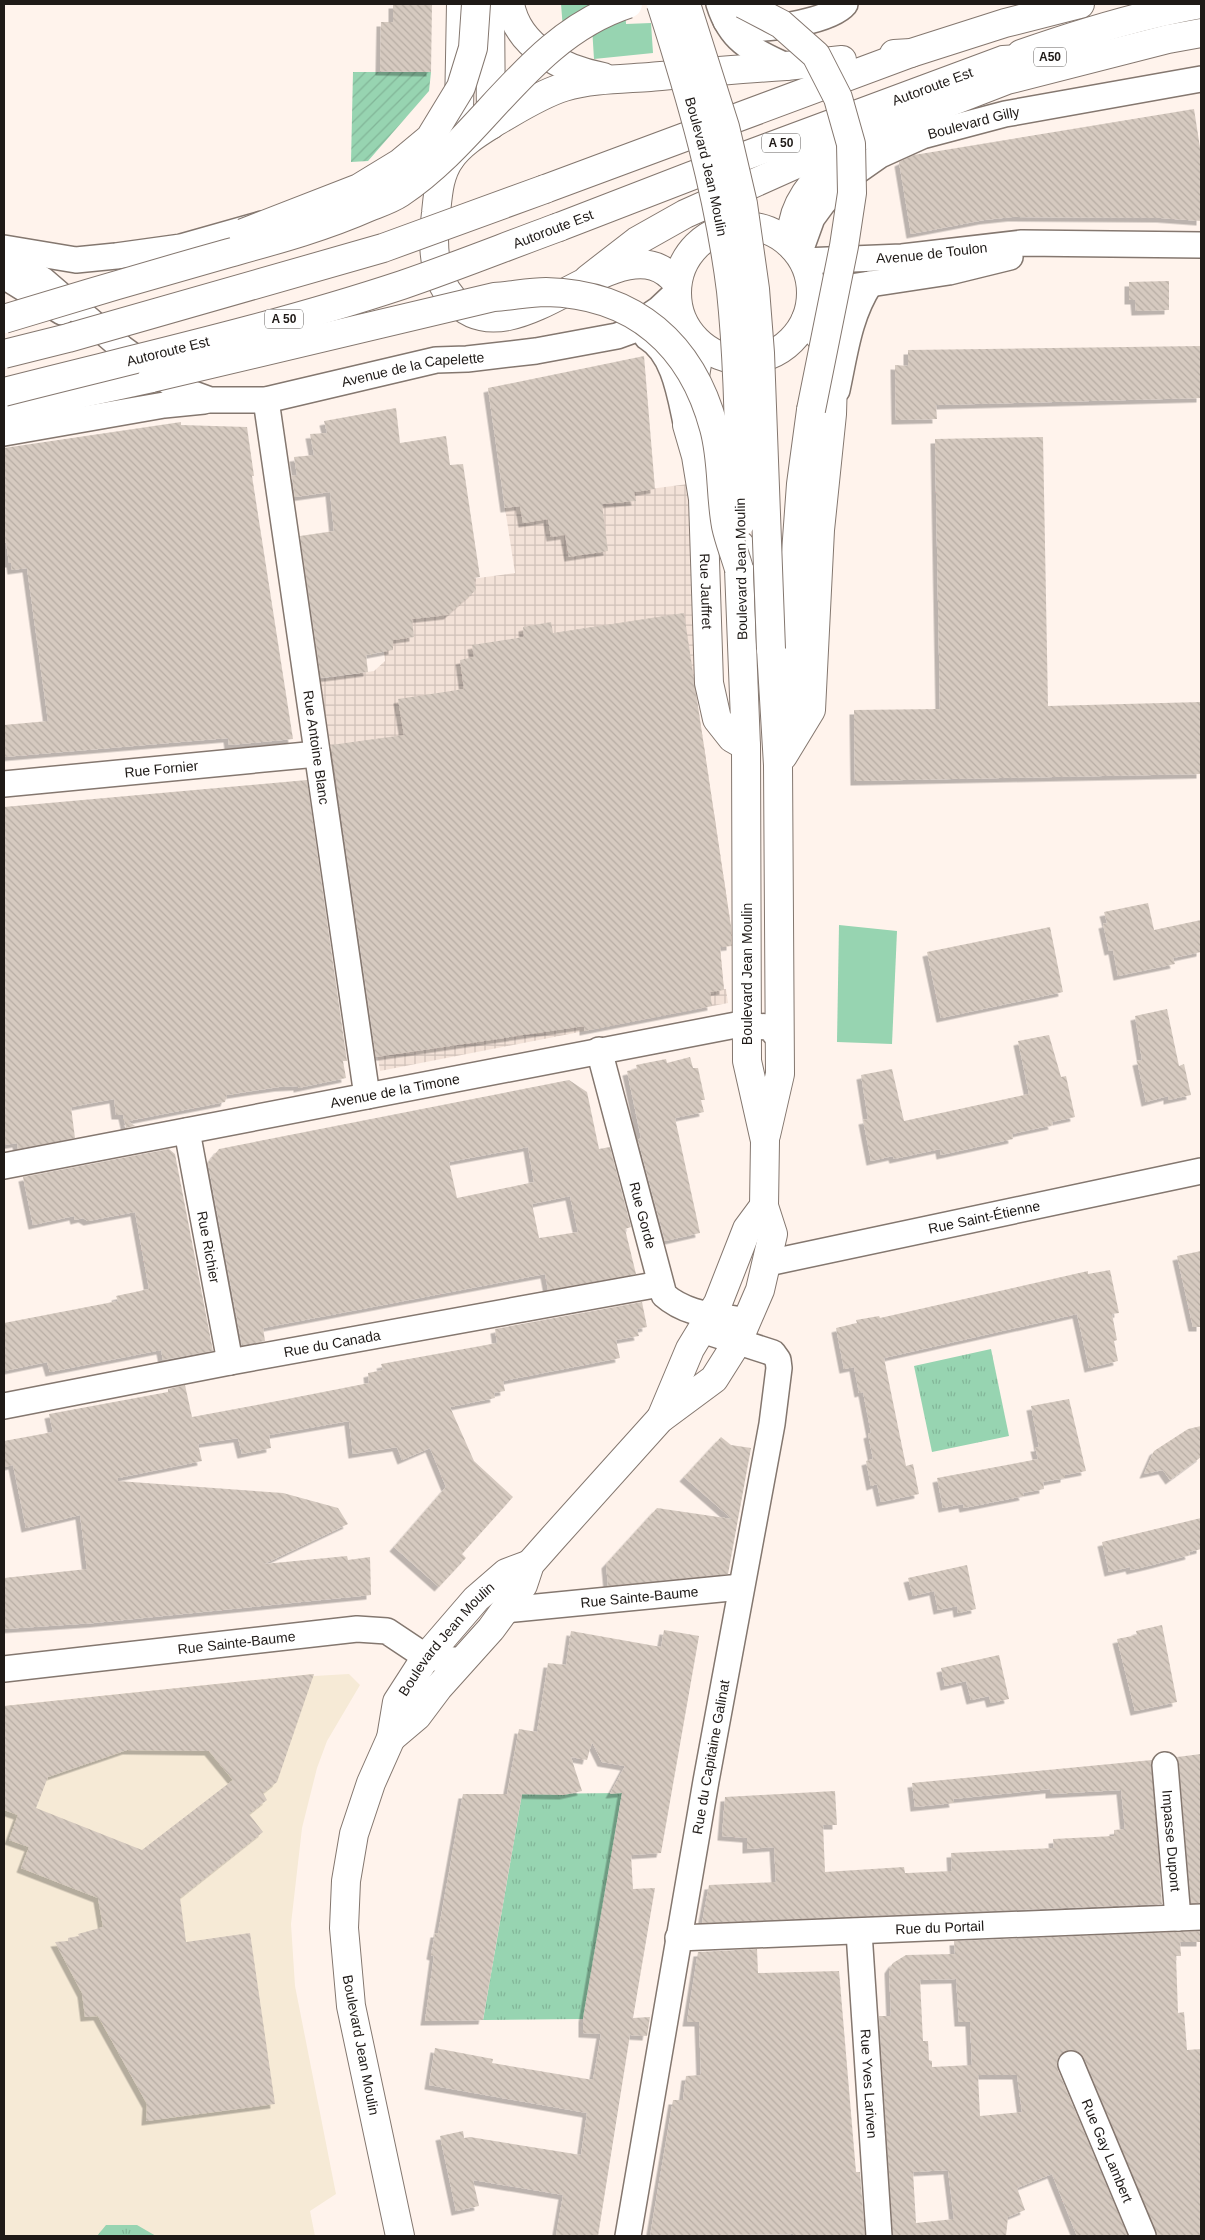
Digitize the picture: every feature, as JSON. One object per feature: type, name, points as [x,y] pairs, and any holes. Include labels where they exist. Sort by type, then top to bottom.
[{"type":"main road","points":[[461,4],[459,111],[450,159],[440,181],[433,244],[439,277],[452,299],[466,310],[483,316],[503,318],[528,311],[588,279],[637,241],[685,214],[839,145],[1007,80],[1096,56],[1201,33]]},
{"type":"main road","points":[[131,280],[157,267],[359,188],[400,163],[430,138],[461,87],[473,48],[476,4]]},
{"type":"main road","points":[[490,4],[491,125]]},
{"type":"main road","points":[[510,4],[512,17],[520,30],[556,63],[578,72],[617,79]]},
{"type":"main road","points":[[4,319],[131,280],[284,238],[344,218],[399,194],[443,159],[540,56],[581,25],[610,9],[628,4]]},
{"type":"main road","name":"Boulevard Jean Moulin","points":[[661,4],[720,217],[731,291],[736,354],[741,522],[739,569],[746,746],[746,1061],[765,1141]]},
{"type":"main road","name":"Boulevard Jean Moulin","points":[[391,1738],[417,1716],[438,1688],[506,1610],[523,1585],[530,1564],[660,1419],[714,1379],[743,1331],[760,1290],[768,1263],[773,1234],[764,1206],[765,1141],[780,1074],[778,765],[756,289],[743,204],[725,127],[686,4]]},
{"type":"main road","points":[[4,354],[68,338],[382,248],[545,190],[911,52],[1005,23],[1080,4]]},
{"type":"main road","points":[[1003,60],[1093,29],[1201,4]]},
{"type":"main road","points":[[729,10],[780,24],[816,55],[838,98],[851,144],[852,193],[821,412]]},
{"type":"main road","points":[[450,159],[470,138],[523,106],[564,87],[617,79],[786,66],[911,52]]},
{"type":"main road","name":"Autoroute Est","points":[[4,392],[252,328],[403,284],[1003,60],[1096,56]]},
{"type":"main road","points":[[588,279],[636,266],[656,267],[670,274],[676,288],[683,323],[700,344],[734,360],[752,360],[769,355],[784,347],[797,334],[808,310],[811,287],[798,254],[793,224],[798,206],[821,174],[837,159],[879,130]]},
{"type":"main road","points":[[676,288],[680,268],[698,243],[724,228],[738,226],[768,230],[798,254]]},
{"type":"main road","points":[[4,410],[249,356],[494,298],[546,292],[596,299],[636,316],[663,335],[690,367],[704,394],[715,430],[726,526],[739,569]]},
{"type":"main road","points":[[778,765],[790,717],[794,585],[801,484],[821,412],[833,380],[830,355],[808,310]]},
{"type":"main road","name":"Rue Jauffret","points":[[700,344],[686,425],[696,456],[703,499],[709,683],[717,719],[732,738],[746,746]]},
{"type":"main road","name":"Boulevard Jean Moulin","points":[[660,1419],[690,1349],[718,1303],[747,1229],[764,1206]]},
{"type":"main road","name":"Boulevard Jean Moulin","points":[[400,2236],[351,2006],[344,1928],[346,1881],[354,1834],[371,1783],[391,1738],[397,1702],[426,1656],[476,1600],[506,1573],[530,1564]]},
{"type":"street","points":[[729,10],[748,28],[767,28],[824,17],[840,9],[845,4]]},
{"type":"street","points":[[729,10],[736,37],[752,50],[786,66]]},
{"type":"street","name":"Boulevard Gilly","points":[[798,254],[812,218],[823,202],[850,176],[880,155],[922,136],[1005,114],[1200,84]]},
{"type":"street","points":[[4,248],[76,260],[181,247],[352,199],[436,156],[450,159]]},
{"type":"street","name":"Avenue de Toulon","points":[[798,254],[893,257],[1022,243],[1201,245]]},
{"type":"street","name":"Avenue de Toulon","points":[[808,310],[824,292],[956,271],[1059,244]]},
{"type":"street","name":"Avenue de la Capelette","points":[[4,255],[36,287],[177,388],[210,400]]},
{"type":"street","points":[[36,287],[54,270],[76,260]]},
{"type":"street","name":"Avenue de la Capelette","points":[[4,276],[36,287]]},
{"type":"street","points":[[821,412],[859,301],[870,284]]},
{"type":"street","name":"Avenue de la Capelette","points":[[617,336],[646,319],[676,288]]},
{"type":"street","name":"Avenue de la Capelette","points":[[4,433],[164,405],[210,400],[266,400],[436,360],[467,360],[536,351],[617,336],[650,324],[678,331],[700,344]]},
{"type":"street","name":"Rue Jauffret","points":[[617,336],[645,337],[656,343],[677,382],[686,425]]},
{"type":"street","name":"Rue Antoine Blanc","points":[[266,400],[366,1096]]},
{"type":"street","name":"Rue Fornier","points":[[4,784],[317,754]]},
{"type":"street","name":"Avenue de la Timone","points":[[4,1166],[599,1050],[747,1024],[769,1027],[780,1039]]},
{"type":"street","name":"Rue Gorde","points":[[599,1050],[664,1295],[706,1323]]},
{"type":"street","name":"Rue Richier","points":[[187,1131],[230,1362]]},
{"type":"street","name":"Rue Saint-Étienne","points":[[768,1263],[1201,1171]]},
{"type":"street","name":"Rue du Canada","points":[[4,1406],[230,1362],[660,1284]]},
{"type":"street","name":"Rue du Capitaine Galinat","points":[[628,2236],[678,1938],[772,1424],[779,1368],[778,1360],[773,1354],[743,1331],[706,1323]]},
{"type":"street","name":"Rue Sainte-Baume","points":[[506,1610],[741,1587]]},
{"type":"street","name":"Rue Sainte-Baume","points":[[4,1669],[357,1629],[387,1631],[426,1656],[462,1661]]},
{"type":"street","name":"Impasse Dupont","points":[[1165,1765],[1189,1918]]},
{"type":"street","name":"Rue du Portail","points":[[678,1938],[1189,1918]]},
{"type":"street","name":"Rue Yves Lariven","points":[[859,1932],[878,2236]]},
{"type":"street","name":"Rue Gay Lambert","points":[[1071,2064],[1143,2236]]},
{"type":"shaded area","points":[[688,484],[694,657],[699,686],[695,686],[734,946],[720,947],[724,989],[726,989],[728,1003],[380,1071],[320,679],[374,671],[385,661],[383,642],[396,589],[515,573],[505,508]]},
{"type":"shaded area","points":[[313,1674],[314,1676],[349,1674],[360,1685],[327,1741],[317,1768],[302,1828],[291,1924],[295,1986],[336,2194],[310,2211],[315,2236],[4,2236],[4,1706]]},
{"type":"green space","points":[[561,4],[625,4],[626,24],[651,23],[653,53],[594,59],[592,27],[563,29]]},
{"type":"green space","points":[[353,72],[431,72],[429,91],[368,161],[351,162]]},
{"type":"green space","points":[[839,925],[897,931],[892,1044],[837,1042]]},
{"type":"green space","points":[[991,1349],[1009,1436],[932,1452],[914,1366]]},
{"type":"green space","points":[[622,1793],[584,2019],[483,2020],[522,1794]]},
{"type":"green space","points":[[106,2225],[137,2225],[156,2236],[97,2236]]},
{"type":"building","points":[[393,4],[432,4],[431,72],[380,71],[381,22],[393,22]]},
{"type":"building","points":[[1194,109],[1201,154],[1201,221],[1161,218],[1012,217],[984,220],[911,234],[899,162],[914,155]]},
{"type":"building","points":[[1169,281],[1169,310],[1136,311],[1135,300],[1129,300],[1129,282]]},
{"type":"building","points":[[1201,346],[1201,398],[936,405],[937,419],[896,420],[895,365],[908,366],[908,350]]},
{"type":"building","points":[[644,356],[655,489],[634,492],[636,501],[602,504],[608,551],[569,557],[565,535],[551,537],[548,519],[523,523],[520,506],[505,508],[488,388]]},
{"type":"building","points":[[396,408],[400,443],[446,436],[450,465],[463,464],[480,577],[474,578],[476,590],[448,615],[412,619],[414,637],[393,640],[393,650],[366,655],[368,672],[321,678],[300,536],[334,531],[330,492],[295,497],[292,476],[297,475],[294,457],[314,455],[310,434],[327,433],[324,421]]},
{"type":"building","points":[[181,422],[181,425],[247,427],[254,476],[252,476],[293,739],[229,745],[228,738],[4,757],[4,725],[48,721],[27,568],[12,570],[6,542],[4,543],[4,448]]},
{"type":"building","points":[[1043,437],[1048,706],[1201,702],[1201,774],[855,781],[854,710],[940,709],[935,439]]},
{"type":"building","points":[[684,613],[731,927],[731,946],[720,947],[724,990],[710,992],[712,1006],[584,1031],[584,1026],[376,1057],[331,745],[404,735],[398,699],[464,689],[460,660],[474,657],[472,645],[524,637],[523,627],[551,622],[553,633]]},
{"type":"building","points":[[307,780],[347,1061],[343,1061],[346,1078],[298,1088],[298,1086],[279,1087],[227,1095],[225,1102],[128,1121],[135,1126],[126,1128],[123,1115],[116,1115],[114,1099],[71,1107],[75,1138],[18,1149],[17,1143],[4,1145],[4,807]]},
{"type":"building","points":[[1148,903],[1154,930],[1201,920],[1201,952],[1173,958],[1175,964],[1118,976],[1113,950],[1109,951],[1103,924],[1107,923],[1104,912]]},
{"type":"building","points":[[1050,927],[1063,992],[941,1018],[927,952]]},
{"type":"building","points":[[1167,1009],[1179,1066],[1184,1064],[1191,1095],[1168,1100],[1168,1096],[1146,1102],[1137,1061],[1142,1060],[1135,1016]]},
{"type":"building","points":[[1049,1035],[1061,1077],[1066,1076],[1075,1117],[1052,1122],[1053,1125],[1012,1134],[1013,1139],[941,1155],[940,1149],[894,1159],[893,1156],[871,1161],[863,1120],[868,1119],[861,1075],[892,1069],[904,1121],[1029,1094],[1018,1041]]},
{"type":"building","points":[[690,1057],[693,1068],[698,1068],[705,1100],[701,1100],[704,1112],[675,1118],[700,1233],[665,1241],[638,1140],[641,1138],[627,1071],[637,1069],[636,1065],[666,1059],[667,1063]]},
{"type":"building","points":[[569,1080],[587,1092],[599,1149],[610,1147],[631,1227],[625,1229],[636,1274],[548,1290],[545,1274],[263,1328],[265,1341],[242,1345],[208,1163],[219,1149]],"holes":[[[528,1147],[534,1182],[457,1198],[449,1162]],[[570,1196],[578,1232],[539,1238],[532,1204]]]},
{"type":"building","points":[[169,1149],[175,1154],[213,1351],[163,1360],[161,1350],[50,1372],[47,1362],[4,1371],[4,1323],[118,1301],[116,1296],[149,1289],[135,1212],[88,1221],[83,1218],[75,1220],[74,1216],[33,1225],[23,1177]]},
{"type":"building","points":[[1201,1251],[1201,1327],[1193,1327],[1177,1256]]},
{"type":"building","points":[[1110,1270],[1119,1313],[1112,1314],[1117,1340],[1114,1341],[1118,1361],[1089,1368],[1077,1314],[884,1358],[906,1466],[913,1464],[919,1494],[881,1502],[877,1484],[871,1486],[866,1461],[873,1459],[868,1434],[871,1433],[863,1392],[859,1393],[854,1367],[844,1369],[836,1328],[857,1323],[856,1320],[879,1316],[880,1318],[1088,1271],[1088,1274]]},
{"type":"building","points":[[642,1302],[647,1327],[637,1329],[639,1336],[616,1340],[620,1358],[503,1381],[505,1391],[494,1393],[495,1398],[450,1407],[474,1461],[513,1497],[462,1554],[466,1558],[439,1587],[394,1547],[446,1487],[430,1448],[402,1460],[397,1447],[353,1454],[349,1421],[269,1435],[271,1448],[242,1454],[238,1438],[198,1444],[202,1461],[118,1478],[118,1481],[283,1493],[338,1508],[348,1524],[264,1564],[347,1556],[348,1560],[370,1557],[371,1595],[94,1623],[4,1629],[4,1578],[87,1569],[80,1515],[26,1528],[13,1465],[4,1467],[4,1441],[53,1432],[49,1414],[168,1392],[168,1389],[185,1385],[192,1417],[272,1402],[369,1383],[368,1373],[383,1370],[381,1364],[497,1343],[495,1329]]},
{"type":"building","points":[[1069,1399],[1086,1471],[1065,1475],[1065,1478],[1043,1482],[1044,1489],[1023,1493],[1024,1496],[964,1508],[963,1504],[943,1508],[937,1478],[1038,1459],[1035,1447],[1039,1447],[1031,1406]]},
{"type":"building","points":[[1201,1426],[1201,1457],[1170,1480],[1163,1470],[1144,1474],[1154,1451],[1188,1429]]},
{"type":"building","points":[[721,1437],[731,1445],[751,1448],[728,1574],[608,1586],[606,1564],[657,1508],[732,1519],[684,1477]]},
{"type":"building","points":[[1201,1518],[1201,1549],[1189,1552],[1190,1555],[1156,1564],[1131,1570],[1130,1567],[1109,1572],[1102,1542]]},
{"type":"building","points":[[967,1565],[976,1609],[958,1613],[957,1606],[938,1610],[934,1591],[913,1596],[908,1578]]},
{"type":"building","points":[[1162,1625],[1177,1702],[1135,1711],[1117,1639],[1137,1635],[1136,1631]]},
{"type":"building","points":[[664,1630],[699,1636],[661,1853],[631,1855],[633,1889],[655,1888],[633,2018],[650,2017],[647,2036],[630,2035],[598,2236],[556,2236],[563,2195],[473,2180],[479,2206],[456,2211],[440,2136],[463,2131],[464,2138],[470,2137],[581,2155],[587,2113],[429,2085],[435,2048],[493,2059],[492,2063],[593,2080],[601,2034],[583,2033],[583,2018],[622,1793],[610,1794],[625,1766],[602,1762],[592,1742],[587,1760],[571,1757],[582,1791],[564,1795],[507,1794],[519,1729],[537,1732],[548,1663],[566,1665],[571,1631],[661,1647]]},
{"type":"building","points":[[999,1655],[1009,1699],[991,1703],[989,1696],[971,1700],[966,1681],[945,1686],[941,1668]]},
{"type":"building","points":[[314,1674],[277,1782],[263,1793],[267,1800],[249,1814],[263,1832],[180,1898],[186,1942],[250,1933],[275,2104],[146,2121],[147,2104],[98,2016],[85,2017],[82,1993],[55,1942],[68,1941],[68,1938],[79,1936],[78,1934],[103,1927],[98,1898],[21,1868],[29,1847],[9,1840],[18,1815],[4,1810],[4,1706]],"holes":[[[127,1750],[209,1751],[233,1780],[142,1850],[36,1808],[48,1777]]]},
{"type":"building","points":[[1201,1754],[1201,1903],[1191,1903],[1177,1757]]},
{"type":"building","points":[[1152,1760],[1162,1904],[702,1923],[709,1885],[776,1882],[774,1847],[747,1849],[747,1838],[722,1836],[725,1797],[835,1791],[837,1825],[823,1825],[825,1872],[904,1867],[905,1873],[952,1871],[951,1853],[1054,1848],[1053,1839],[1114,1836],[1114,1830],[1125,1829],[1121,1790],[1050,1794],[1050,1789],[953,1799],[954,1803],[915,1807],[912,1783]]},
{"type":"building","points":[[463,1794],[522,1794],[483,2020],[425,2021],[434,1956],[431,1955],[435,1933],[438,1933]]},
{"type":"building","points":[[1201,1931],[1201,1942],[1180,1942],[1181,1956],[1176,1956],[1178,2013],[1184,2012],[1187,2050],[1201,2049],[1201,2236],[1157,2236],[1084,2058],[1079,2052],[1072,2050],[1065,2051],[1059,2056],[1058,2070],[1128,2236],[1077,2236],[1052,2174],[1017,2188],[1025,2210],[1008,2217],[1006,2236],[893,2236],[879,2016],[891,2016],[889,1969],[893,1963],[906,1955],[955,1954],[954,1941]],"holes":[[[956,1979],[959,2022],[970,2022],[972,2065],[932,2067],[932,2061],[929,2060],[928,2041],[923,2041],[920,1980]],[[978,2075],[1017,2075],[1022,2112],[980,2116]],[[948,2170],[954,2219],[916,2223],[913,2172]]]},
{"type":"building","points":[[757,1949],[758,1973],[839,1971],[856,2172],[860,2172],[865,2236],[793,2236],[793,2234],[650,2236],[673,2100],[683,2100],[686,2076],[701,2075],[699,2022],[687,2022],[698,1952]]}]
